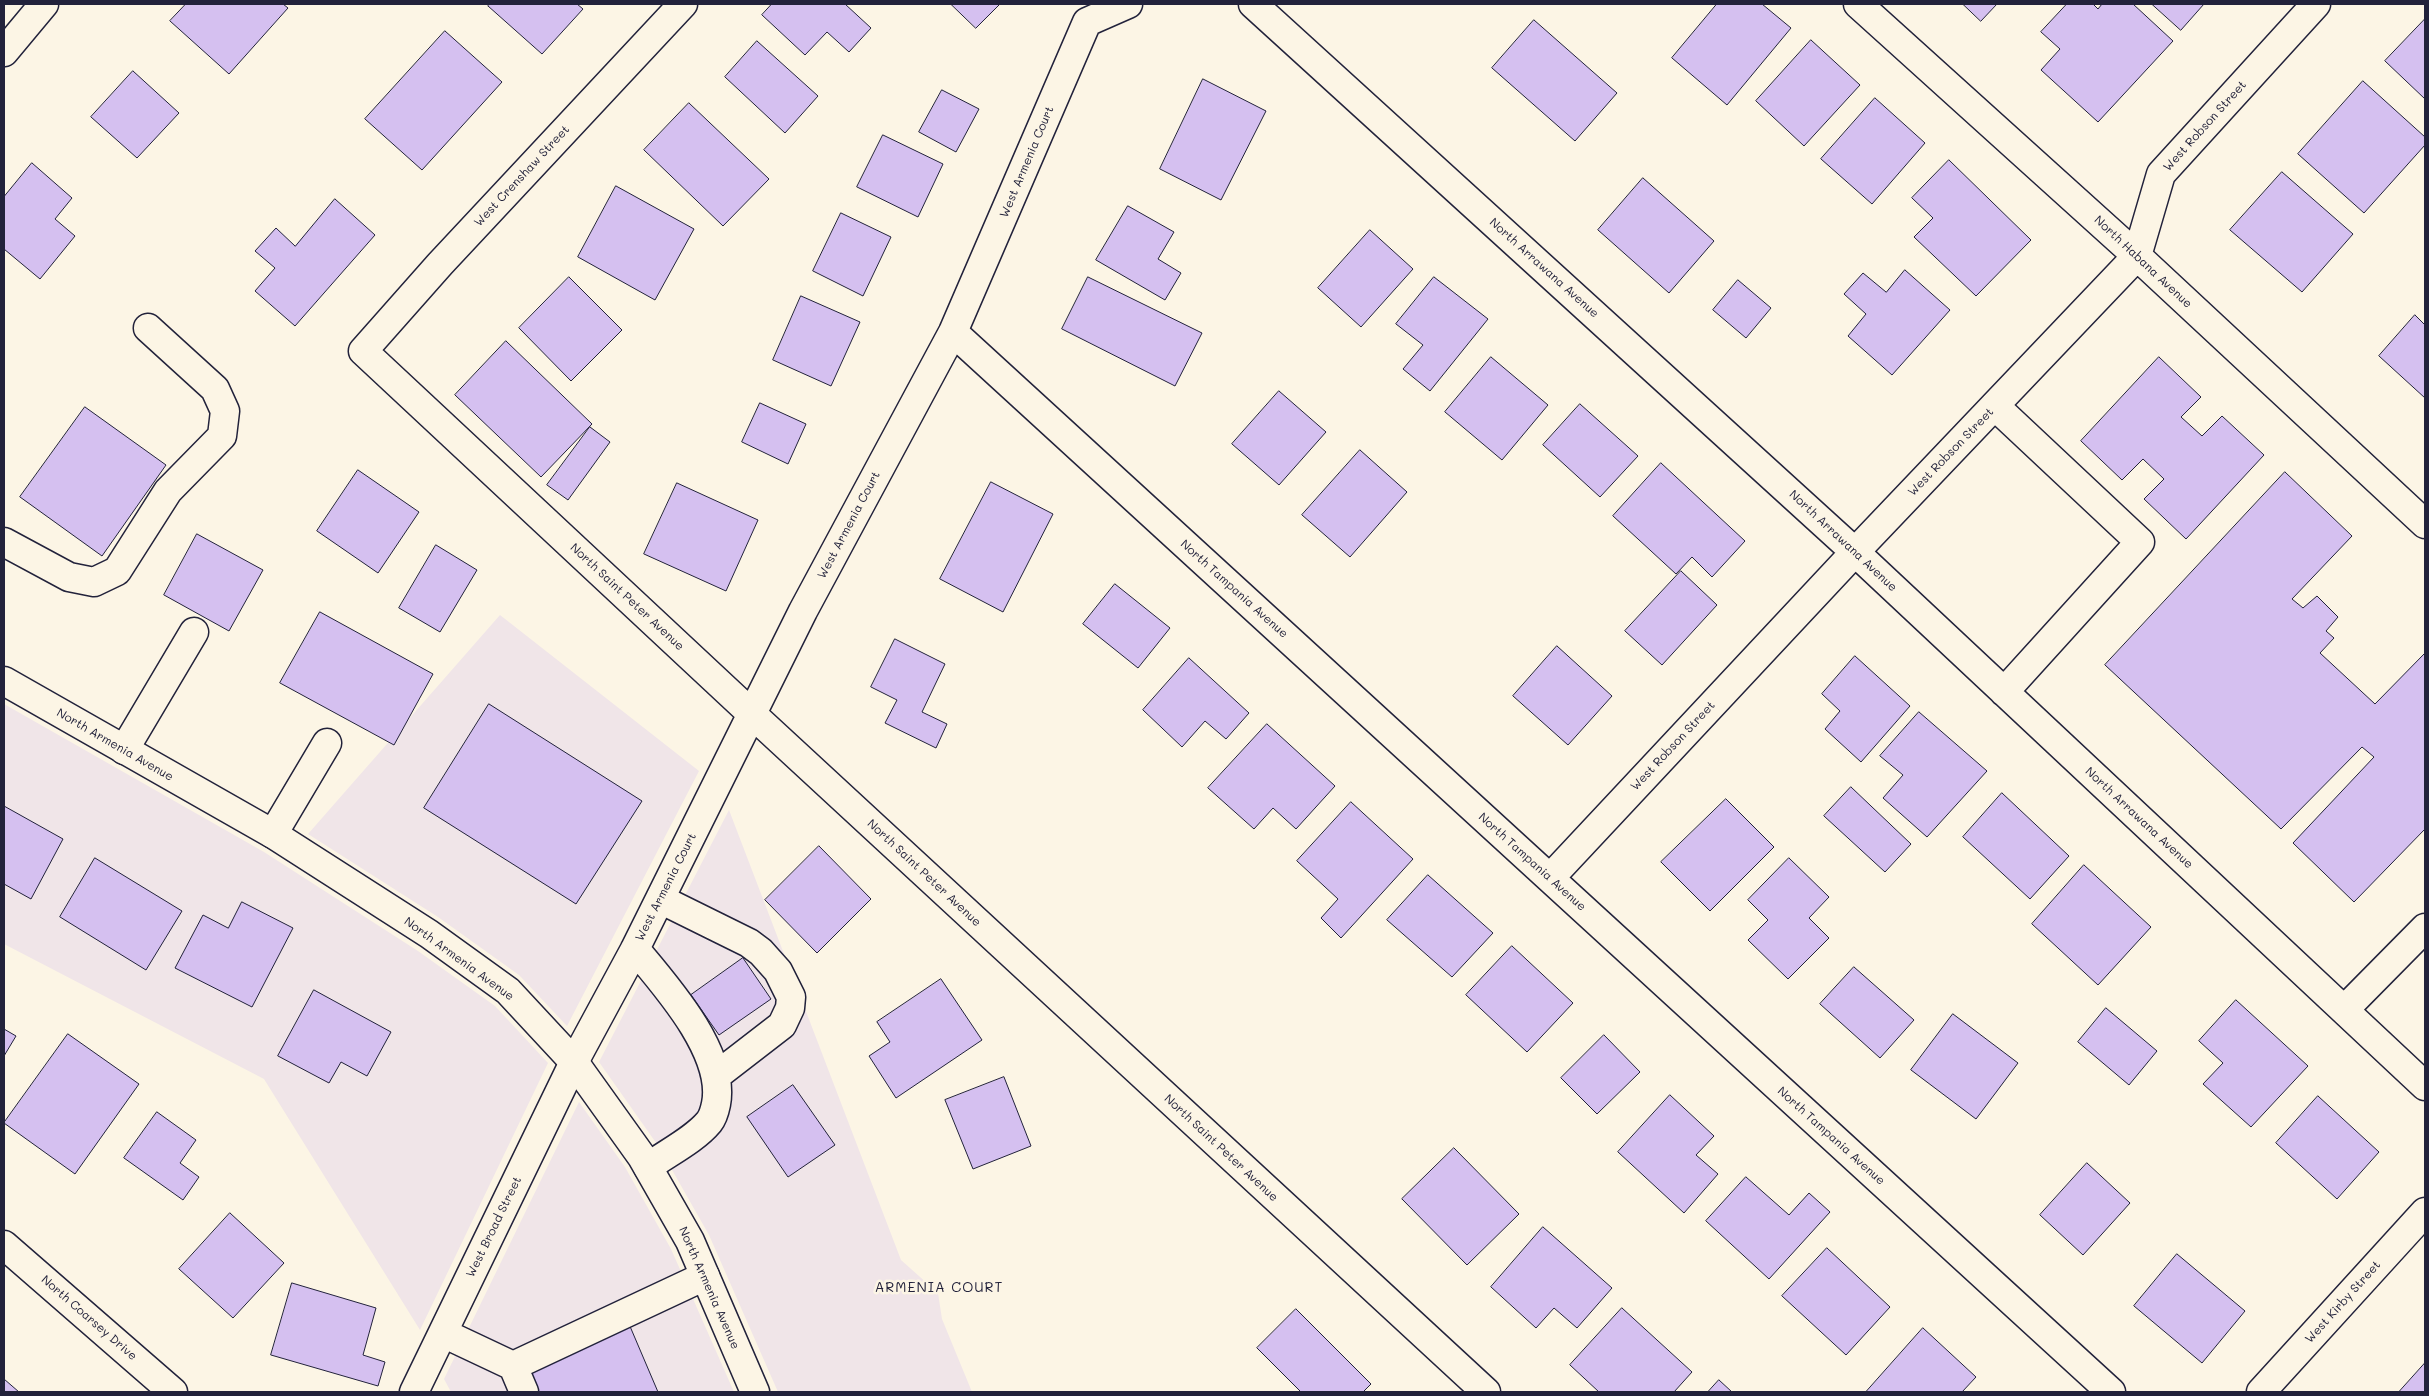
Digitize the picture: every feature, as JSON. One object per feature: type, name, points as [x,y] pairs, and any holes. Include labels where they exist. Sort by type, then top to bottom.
[{"type":"street","points":[[4,52],[44,4]]},
{"type":"street","name":"West Crenshaw Street","points":[[363,351],[447,257],[683,4]]},
{"type":"street","name":"West Armenia Court","points":[[574,1062],[635,949],[753,715],[803,611],[953,332],[1087,22],[1128,4]]},
{"type":"street","name":"North Arrawana Avenue","points":[[1253,4],[1855,552],[2425,1086]]},
{"type":"street","name":"North Habana Avenue","points":[[1858,4],[2137,256],[2425,524]]},
{"type":"street","name":"West Robson Street","points":[[1550,878],[1855,552],[2137,256],[2161,174],[2316,4]]},
{"type":"street","points":[[4,542],[69,577],[94,582],[117,571],[168,491],[222,436],[225,411],[215,389],[148,328]]},
{"type":"street","name":"North Tampania Avenue","points":[[953,332],[2111,1392]]},
{"type":"street","name":"North Saint Peter Avenue","points":[[363,351],[753,715],[1486,1392]]},
{"type":"street","points":[[1995,406],[2140,542],[2004,692]]},
{"type":"street","points":[[124,750],[194,632]]},
{"type":"street","name":"North Armenia Avenue","points":[[4,681],[273,834],[428,934],[508,991],[574,1062],[648,1167],[690,1241],[754,1392]]},
{"type":"street","points":[[273,834],[328,743]]},
{"type":"street","points":[[660,898],[749,943],[761,952],[778,971],[791,998],[790,1008],[782,1025],[716,1076]]},
{"type":"street","points":[[2344,1010],[2425,928]]},
{"type":"street","points":[[635,949],[686,1015],[701,1040],[716,1076],[718,1089],[711,1120],[696,1134],[648,1167]]},
{"type":"street","name":"West Broad Street","points":[[414,1392],[574,1062]]},
{"type":"street","name":"West Kirby Street","points":[[2261,1392],[2425,1212]]},
{"type":"street","name":"North Coarsey Drive","points":[[6,1251],[173,1392]]},
{"type":"street","points":[[513,1366],[705,1276]]},
{"type":"street","points":[[443,1333],[513,1366],[524,1392]]},
{"type":"shaded area","points":[[500,615],[699,771],[567,1026],[519,975],[438,917],[308,834]]},
{"type":"shaded area","points":[[4,704],[264,852],[418,951],[495,1006],[548,1063],[420,1330],[264,1079],[4,944]]},
{"type":"shaded area","points":[[729,810],[901,1260],[938,1293],[942,1319],[972,1392],[778,1392],[709,1235],[659,1147],[599,1062]]},
{"type":"shaded area","points":[[579,1102],[625,1167],[671,1249],[734,1392],[451,1392],[444,1379]]},
{"type":"building","points":[[186,4],[283,4],[288,8],[229,74],[170,21]]},
{"type":"building","points":[[490,4],[577,4],[583,9],[542,54],[488,6]]},
{"type":"building","points":[[772,4],[845,4],[871,28],[849,52],[827,32],[805,55],[762,15]]},
{"type":"building","points":[[951,4],[1000,4],[976,28]]},
{"type":"building","points":[[1717,4],[1762,4],[1791,28],[1727,105],[1672,58]]},
{"type":"building","points":[[1963,4],[1997,4],[1981,21]]},
{"type":"building","points":[[2067,4],[2093,4],[2098,9],[2102,4],[2133,4],[2173,41],[2098,122],[2041,70],[2060,49],[2041,32]]},
{"type":"building","points":[[2152,4],[2204,4],[2181,30]]},
{"type":"building","points":[[2425,19],[2425,99],[2385,61]]},
{"type":"building","points":[[1534,20],[1617,93],[1575,141],[1492,68]]},
{"type":"building","points":[[445,31],[502,82],[422,170],[365,119]]},
{"type":"building","points":[[1811,40],[1860,85],[1804,146],[1756,101]]},
{"type":"building","points":[[757,41],[818,96],[785,133],[725,77]]},
{"type":"building","points":[[133,71],[179,113],[137,158],[91,117]]},
{"type":"building","points":[[1203,79],[1266,111],[1221,200],[1160,169]]},
{"type":"building","points":[[2363,81],[2425,137],[2425,145],[2364,213],[2298,154]]},
{"type":"building","points":[[942,90],[979,109],[956,152],[919,132]]},
{"type":"building","points":[[1875,98],[1925,143],[1872,204],[1821,159]]},
{"type":"building","points":[[689,103],[769,179],[723,226],[644,150]]},
{"type":"building","points":[[883,135],[943,164],[918,217],[857,187]]},
{"type":"building","points":[[1949,160],[2031,240],[1976,296],[1914,237],[1933,218],[1912,198]]},
{"type":"building","points":[[32,163],[72,198],[55,219],[75,236],[40,279],[4,249],[4,197]]},
{"type":"building","points":[[2282,172],[2353,234],[2302,292],[2230,230]]},
{"type":"building","points":[[1643,178],[1714,241],[1669,293],[1598,230]]},
{"type":"building","points":[[616,186],[694,229],[655,300],[578,257]]},
{"type":"building","points":[[335,199],[375,235],[295,326],[255,291],[275,268],[255,251],[276,228],[295,246]]},
{"type":"building","points":[[1128,206],[1174,232],[1158,259],[1181,273],[1165,300],[1096,260]]},
{"type":"building","points":[[841,213],[891,237],[863,296],[813,271]]},
{"type":"building","points":[[1370,230],[1413,269],[1361,327],[1318,288]]},
{"type":"building","points":[[1905,270],[1950,310],[1892,375],[1848,336],[1866,314],[1844,294],[1863,273],[1886,292]]},
{"type":"building","points":[[569,277],[622,330],[571,381],[519,328]]},
{"type":"building","points":[[1088,277],[1202,333],[1175,386],[1062,329]]},
{"type":"building","points":[[1434,277],[1488,319],[1430,391],[1403,369],[1423,345],[1396,324]]},
{"type":"building","points":[[1738,280],[1771,308],[1746,338],[1713,310]]},
{"type":"building","points":[[801,296],[860,322],[831,386],[773,360]]},
{"type":"building","points":[[2415,315],[2425,325],[2425,398],[2379,356]]},
{"type":"building","points":[[506,341],[592,424],[541,477],[455,395]]},
{"type":"building","points":[[1491,357],[1548,405],[1502,460],[1445,412]]},
{"type":"building","points":[[2159,357],[2201,397],[2181,417],[2202,436],[2222,416],[2264,455],[2186,539],[2144,499],[2164,479],[2143,459],[2122,480],[2081,441]]},
{"type":"building","points":[[1279,391],[1326,432],[1279,485],[1232,444]]},
{"type":"building","points":[[760,403],[806,424],[788,464],[742,442]]},
{"type":"building","points":[[1580,404],[1638,456],[1600,497],[1543,445]]},
{"type":"building","points":[[85,407],[166,465],[102,556],[20,497]]},
{"type":"building","points":[[590,427],[610,442],[568,500],[547,485]]},
{"type":"building","points":[[1360,450],[1407,492],[1350,557],[1302,515]]},
{"type":"building","points":[[1661,463],[1745,541],[1712,577],[1692,557],[1676,574],[1613,516]]},
{"type":"building","points":[[358,470],[419,512],[378,573],[317,531]]},
{"type":"building","points":[[2285,472],[2352,536],[2292,599],[2303,608],[2317,596],[2338,617],[2326,631],[2334,638],[2320,653],[2375,704],[2425,653],[2425,829],[2354,902],[2293,843],[2374,757],[2362,747],[2281,829],[2105,665]]},
{"type":"building","points":[[991,482],[1053,514],[1003,612],[940,579]]},
{"type":"building","points":[[677,483],[758,520],[726,591],[644,554]]},
{"type":"building","points":[[197,534],[263,570],[229,631],[164,595]]},
{"type":"building","points":[[436,545],[477,570],[440,632],[399,608]]},
{"type":"building","points":[[1681,571],[1717,605],[1662,665],[1625,631]]},
{"type":"building","points":[[1115,584],[1170,628],[1138,668],[1083,624]]},
{"type":"building","points":[[320,612],[433,674],[394,745],[280,683]]},
{"type":"building","points":[[895,639],[945,664],[922,712],[947,724],[936,748],[885,723],[897,700],[871,687]]},
{"type":"building","points":[[1557,646],[1612,696],[1568,745],[1513,696]]},
{"type":"building","points":[[1855,656],[1910,706],[1861,762],[1825,729],[1840,711],[1822,694]]},
{"type":"building","points":[[1189,658],[1249,713],[1226,739],[1205,721],[1182,747],[1143,710]]},
{"type":"building","points":[[489,704],[642,801],[576,904],[424,808]]},
{"type":"building","points":[[1919,712],[1987,771],[1927,837],[1883,798],[1903,775],[1880,756]]},
{"type":"building","points":[[1267,724],[1335,786],[1296,829],[1273,808],[1254,829],[1208,788]]},
{"type":"building","points":[[1851,787],[1911,844],[1885,872],[1824,816]]},
{"type":"building","points":[[2002,793],[2069,856],[2030,899],[1963,837]]},
{"type":"building","points":[[1726,799],[1774,847],[1710,911],[1661,862]]},
{"type":"building","points":[[1351,802],[1413,859],[1341,938],[1321,918],[1338,899],[1297,861]]},
{"type":"building","points":[[4,806],[63,839],[31,899],[4,884]]},
{"type":"building","points":[[819,846],[871,899],[817,953],[765,900]]},
{"type":"building","points":[[95,858],[182,911],[146,970],[60,917]]},
{"type":"building","points":[[1789,858],[1829,897],[1809,918],[1829,938],[1788,979],[1748,940],[1768,920],[1748,900]]},
{"type":"building","points":[[2084,865],[2151,927],[2098,985],[2032,924]]},
{"type":"building","points":[[1428,875],[1493,933],[1452,977],[1387,920]]},
{"type":"building","points":[[242,902],[293,928],[252,1007],[175,968],[203,915],[228,928]]},
{"type":"building","points":[[1512,946],[1573,1003],[1527,1052],[1466,995]]},
{"type":"building","points":[[743,958],[771,999],[719,1035],[691,995]]},
{"type":"building","points":[[1854,967],[1914,1020],[1880,1058],[1820,1004]]},
{"type":"building","points":[[941,979],[982,1040],[896,1098],[869,1056],[890,1042],[877,1022]]},
{"type":"building","points":[[314,990],[391,1032],[367,1076],[341,1062],[329,1083],[278,1056]]},
{"type":"building","points":[[2236,1000],[2308,1066],[2251,1127],[2203,1084],[2223,1063],[2199,1041]]},
{"type":"building","points":[[2106,1008],[2157,1051],[2129,1085],[2078,1042]]},
{"type":"building","points":[[1953,1014],[2018,1063],[1976,1119],[1911,1070]]},
{"type":"building","points":[[4,1029],[16,1036],[4,1056]]},
{"type":"building","points":[[68,1034],[139,1084],[75,1174],[4,1123]]},
{"type":"building","points":[[1604,1035],[1640,1072],[1597,1114],[1561,1078]]},
{"type":"building","points":[[1004,1077],[1031,1146],[973,1169],[945,1100]]},
{"type":"building","points":[[793,1085],[835,1145],[788,1177],[747,1117]]},
{"type":"building","points":[[1670,1095],[1714,1136],[1696,1155],[1718,1174],[1684,1213],[1618,1152]]},
{"type":"building","points":[[2318,1096],[2379,1152],[2337,1199],[2276,1143]]},
{"type":"building","points":[[157,1112],[196,1140],[180,1163],[199,1177],[183,1200],[124,1158]]},
{"type":"building","points":[[1454,1148],[1519,1214],[1467,1265],[1402,1199]]},
{"type":"building","points":[[2087,1163],[2130,1203],[2083,1255],[2040,1215]]},
{"type":"building","points":[[1746,1177],[1789,1215],[1809,1193],[1830,1212],[1769,1279],[1706,1221]]},
{"type":"building","points":[[230,1213],[284,1263],[233,1318],[179,1269]]},
{"type":"building","points":[[1543,1227],[1612,1288],[1577,1328],[1554,1308],[1536,1328],[1491,1287]]},
{"type":"building","points":[[1827,1248],[1890,1307],[1846,1355],[1782,1296]]},
{"type":"building","points":[[2177,1254],[2245,1311],[2202,1363],[2134,1306]]},
{"type":"building","points":[[292,1283],[376,1308],[363,1355],[385,1362],[378,1386],[271,1355]]},
{"type":"building","points":[[1622,1308],[1692,1372],[1674,1392],[1599,1392],[1570,1365]]},
{"type":"building","points":[[1296,1309],[1371,1384],[1363,1392],[1301,1392],[1257,1348]]},
{"type":"building","points":[[629,1324],[658,1392],[538,1392],[527,1365]]},
{"type":"building","points":[[1923,1328],[1976,1377],[1962,1392],[1866,1392]]},
{"type":"building","points":[[2425,1363],[2425,1392],[2399,1392]]},
{"type":"building","points":[[4,1379],[19,1392],[4,1392]]},
{"type":"building","points":[[1719,1380],[1732,1392],[1708,1392]]},
{"type":"district","name":"ARMENIA COURT","points":[[939,1288]]}]
